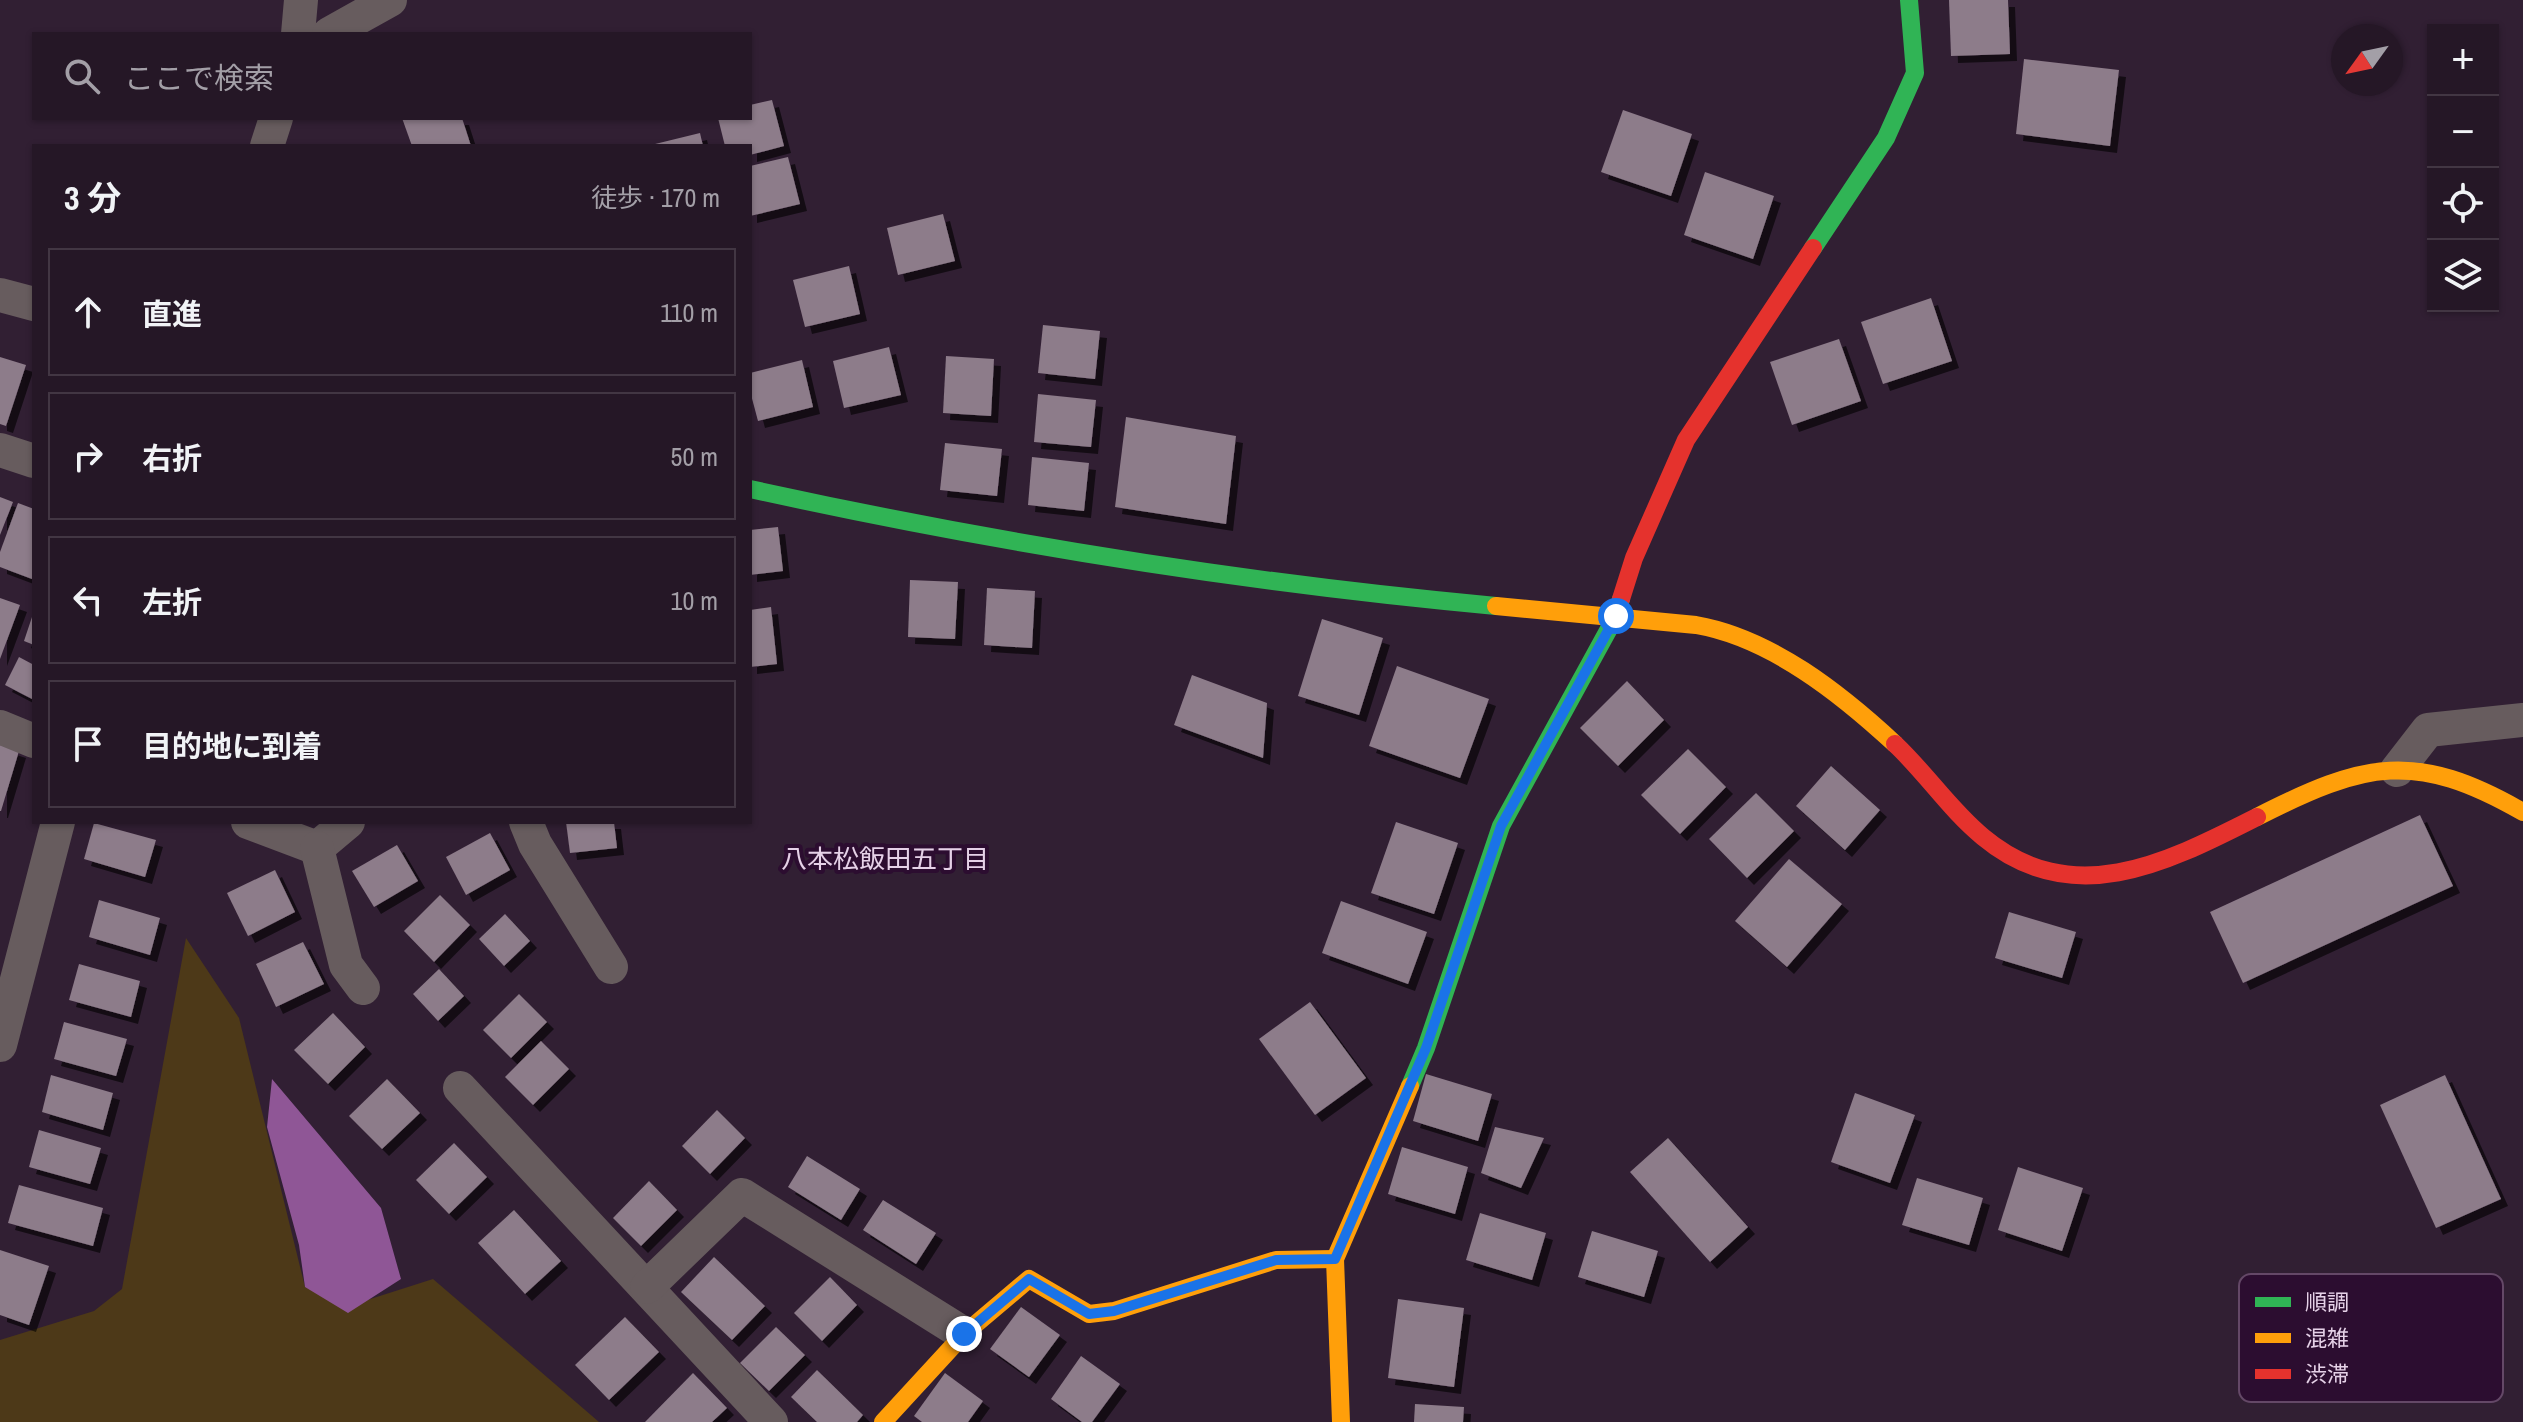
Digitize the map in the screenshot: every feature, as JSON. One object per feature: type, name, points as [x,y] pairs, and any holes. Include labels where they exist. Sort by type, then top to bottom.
[{"type":"street","points":[[298,32],[301,0]]},
{"type":"street","points":[[333,32],[390,0]]},
{"type":"street","points":[[1341,1422],[1335,1259],[1426,1048],[1501,826],[1616,616],[1634,558],[1686,440],[1886,138],[1915,73],[1909,0]]},
{"type":"street","points":[[268,144],[275,120]]},
{"type":"street","points":[[0,295],[32,303]]},
{"type":"street","points":[[0,450],[32,460]]},
{"type":"street","points":[[752,489],[845,511],[1082,552],[1428,599],[1616,616],[1720,630],[1796,665],[1916,764],[1970,829],[2017,862],[2073,876],[2122,875],[2166,861],[2312,788],[2369,770],[2429,770],[2490,789],[2523,812]]},
{"type":"street","points":[[2397,770],[2428,730],[2523,720]]},
{"type":"street","points":[[0,727],[32,740]]},
{"type":"street","points":[[0,1045],[8,977],[57,824]]},
{"type":"street","points":[[253,824],[317,848]]},
{"type":"street","points":[[317,848],[346,824]]},
{"type":"street","points":[[527,824],[535,844],[611,967]]},
{"type":"street","points":[[317,848],[346,965],[363,988]]},
{"type":"street","points":[[460,1088],[771,1422]]},
{"type":"street","points":[[647,1287],[742,1195],[964,1334]]},
{"type":"street","points":[[883,1422],[964,1334],[1029,1279],[1089,1314],[1114,1311],[1276,1260],[1335,1259]]},
{"type":"shaded area","points":[[186,938],[239,1018],[305,1287],[361,1302],[433,1279],[599,1422],[0,1422],[0,1340],[94,1311],[122,1289]]},
{"type":"shaded area","points":[[272,1079],[381,1208],[401,1279],[348,1313],[305,1287],[299,1245],[267,1127]]},
{"type":"building","points":[[1949,0],[2008,0],[2010,54],[1951,56]]},
{"type":"building","points":[[2024,59],[2119,70],[2110,146],[2016,134]]},
{"type":"building","points":[[772,100],[784,146],[752,154],[752,144],[724,144],[718,120],[752,120],[752,105]]},
{"type":"building","points":[[1623,110],[1692,134],[1671,196],[1601,172]]},
{"type":"building","points":[[403,120],[463,120],[470,144],[411,144]]},
{"type":"building","points":[[700,133],[703,144],[655,144]]},
{"type":"building","points":[[788,157],[800,204],[752,216],[752,166]]},
{"type":"building","points":[[1705,172],[1774,196],[1753,259],[1684,235]]},
{"type":"building","points":[[943,214],[955,261],[898,275],[887,228]]},
{"type":"building","points":[[849,266],[860,314],[805,327],[793,280]]},
{"type":"building","points":[[1931,298],[1952,361],[1883,384],[1861,322]]},
{"type":"building","points":[[1043,325],[1100,331],[1095,379],[1038,373]]},
{"type":"building","points":[[1839,339],[1861,401],[1792,425],[1770,362]]},
{"type":"building","points":[[889,347],[901,395],[844,408],[833,361]]},
{"type":"building","points":[[946,356],[994,359],[991,416],[943,413]]},
{"type":"building","points":[[0,357],[26,365],[6,426],[0,424]]},
{"type":"building","points":[[802,360],[813,407],[758,421],[752,398],[752,372]]},
{"type":"building","points":[[1038,394],[1096,400],[1091,447],[1034,442]]},
{"type":"building","points":[[1126,417],[1236,436],[1226,524],[1115,507]]},
{"type":"building","points":[[945,443],[1002,449],[997,496],[940,490]]},
{"type":"building","points":[[1032,457],[1089,463],[1084,511],[1028,505]]},
{"type":"building","points":[[0,497],[13,502],[0,535]]},
{"type":"building","points":[[18,503],[32,508],[32,579],[0,567],[0,552]]},
{"type":"building","points":[[778,527],[783,571],[752,575],[752,530]]},
{"type":"building","points":[[910,580],[958,582],[955,639],[908,637]]},
{"type":"building","points":[[987,588],[1035,591],[1032,648],[984,645]]},
{"type":"building","points":[[0,598],[20,605],[0,659]]},
{"type":"building","points":[[771,607],[777,664],[752,667],[752,610]]},
{"type":"building","points":[[32,617],[32,644],[24,641]]},
{"type":"building","points":[[1322,619],[1383,638],[1359,715],[1298,696]]},
{"type":"building","points":[[19,657],[32,664],[32,699],[5,685]]},
{"type":"building","points":[[1397,666],[1489,699],[1460,778],[1369,746]]},
{"type":"building","points":[[1192,675],[1267,703],[1263,758],[1174,725]]},
{"type":"building","points":[[1627,681],[1664,720],[1618,766],[1580,728]]},
{"type":"building","points":[[0,745],[19,751],[1,811],[0,811]]},
{"type":"building","points":[[1688,749],[1726,787],[1680,834],[1641,795]]},
{"type":"building","points":[[1831,766],[1880,810],[1845,850],[1796,806]]},
{"type":"building","points":[[1756,793],[1794,831],[1747,878],[1709,839]]},
{"type":"building","points":[[2420,815],[2453,886],[2243,983],[2210,912]]},
{"type":"building","points":[[1396,822],[1458,843],[1434,914],[1371,893]]},
{"type":"building","points":[[94,824],[156,840],[145,877],[84,859]]},
{"type":"building","points":[[566,824],[614,824],[617,848],[570,853]]},
{"type":"building","points":[[490,833],[510,870],[466,895],[446,857]]},
{"type":"building","points":[[397,845],[418,881],[374,907],[352,871]]},
{"type":"building","points":[[1789,859],[1842,904],[1787,967],[1735,921]]},
{"type":"building","points":[[275,870],[295,912],[248,936],[227,893]]},
{"type":"building","points":[[440,895],[470,925],[434,962],[404,931]]},
{"type":"building","points":[[99,900],[160,918],[150,955],[89,937]]},
{"type":"building","points":[[1341,901],[1427,932],[1408,984],[1322,953]]},
{"type":"building","points":[[2009,912],[2076,932],[2062,978],[1995,958]]},
{"type":"building","points":[[505,914],[530,941],[504,966],[479,939]]},
{"type":"building","points":[[303,942],[324,984],[276,1007],[256,964]]},
{"type":"building","points":[[79,964],[140,981],[131,1017],[69,1000]]},
{"type":"building","points":[[439,969],[464,996],[438,1021],[413,994]]},
{"type":"building","points":[[519,994],[547,1022],[511,1058],[483,1030]]},
{"type":"building","points":[[1310,1002],[1366,1078],[1315,1115],[1259,1039]]},
{"type":"building","points":[[333,1013],[365,1047],[328,1084],[294,1050]]},
{"type":"building","points":[[64,1022],[127,1039],[116,1076],[54,1059]]},
{"type":"building","points":[[541,1041],[569,1069],[533,1105],[505,1077]]},
{"type":"building","points":[[1426,1074],[1492,1094],[1478,1141],[1413,1121]]},
{"type":"building","points":[[51,1075],[113,1093],[103,1130],[42,1112]]},
{"type":"building","points":[[2445,1075],[2501,1199],[2436,1228],[2380,1105]]},
{"type":"building","points":[[387,1079],[420,1113],[382,1149],[349,1116]]},
{"type":"building","points":[[1855,1093],[1915,1115],[1890,1183],[1831,1162]]},
{"type":"building","points":[[717,1110],[745,1138],[710,1174],[682,1146]]},
{"type":"building","points":[[1495,1127],[1544,1138],[1521,1188],[1481,1173]]},
{"type":"building","points":[[39,1130],[101,1148],[90,1184],[29,1167]]},
{"type":"building","points":[[1668,1138],[1748,1227],[1710,1262],[1630,1172]]},
{"type":"building","points":[[454,1143],[487,1177],[449,1214],[416,1180]]},
{"type":"building","points":[[1402,1147],[1468,1167],[1455,1214],[1388,1194]]},
{"type":"building","points":[[807,1156],[860,1189],[841,1220],[788,1187]]},
{"type":"building","points":[[2018,1167],[2083,1188],[2062,1251],[1998,1230]]},
{"type":"building","points":[[1917,1178],[1983,1198],[1969,1245],[1902,1225]]},
{"type":"building","points":[[649,1181],[677,1210],[641,1246],[613,1218]]},
{"type":"building","points":[[19,1185],[103,1208],[93,1246],[8,1223]]},
{"type":"building","points":[[883,1200],[936,1233],[916,1264],[863,1230]]},
{"type":"building","points":[[514,1210],[561,1261],[525,1294],[478,1243]]},
{"type":"building","points":[[1480,1213],[1546,1233],[1532,1280],[1466,1260]]},
{"type":"building","points":[[1592,1231],[1658,1251],[1644,1297],[1578,1277]]},
{"type":"building","points":[[0,1250],[49,1266],[29,1325],[0,1315]]},
{"type":"building","points":[[714,1257],[765,1306],[732,1340],[681,1292]]},
{"type":"building","points":[[830,1277],[857,1305],[822,1341],[794,1313]]},
{"type":"building","points":[[1398,1299],[1464,1308],[1454,1387],[1388,1378]]},
{"type":"building","points":[[1021,1307],[1060,1335],[1029,1377],[990,1349]]},
{"type":"building","points":[[625,1317],[659,1352],[609,1400],[575,1365]]},
{"type":"building","points":[[776,1327],[805,1355],[769,1391],[740,1363]]},
{"type":"building","points":[[1081,1356],[1120,1384],[1092,1422],[1082,1422],[1051,1399]]},
{"type":"building","points":[[817,1370],[863,1415],[857,1422],[817,1422],[791,1397]]},
{"type":"building","points":[[693,1373],[727,1408],[712,1422],[645,1422]]},
{"type":"building","points":[[945,1373],[983,1401],[968,1422],[922,1422],[914,1416]]},
{"type":"building","points":[[1415,1404],[1464,1407],[1463,1422],[1414,1422]]},
{"type":"traffic: fast","points":[[1813,248],[1886,138],[1915,73],[1909,0]]},
{"type":"traffic: fast","points":[[752,489],[935,527],[1121,559],[1308,586],[1496,606]]},
{"type":"traffic: fast","points":[[1410,1086],[1426,1048],[1501,826],[1616,616],[1621,599]]},
{"type":"traffic: slow","points":[[1496,606],[1696,625],[1724,632],[1778,655],[1803,671],[1852,706],[1895,744]]},
{"type":"traffic: slow","points":[[2257,817],[2329,784],[2390,771],[2420,772],[2451,779],[2523,812]]},
{"type":"traffic: slow","points":[[1341,1422],[1335,1259],[1410,1086]]},
{"type":"traffic: slow","points":[[883,1422],[964,1334],[1029,1279],[1089,1314],[1114,1311],[1276,1260],[1335,1259]]},
{"type":"traffic: jam","points":[[1621,599],[1634,558],[1686,440],[1813,248]]},
{"type":"traffic: jam","points":[[1895,744],[1983,837],[2017,860],[2051,872],[2086,875],[2120,872],[2155,863],[2257,817]]},
{"type":"district","name":"八本松飯田五丁目","points":[[885,859]]},
{"type":"route","points":[[964,1334],[1029,1279],[1089,1314],[1114,1311],[1276,1260],[1335,1259],[1426,1048],[1501,826],[1616,616]]}]
